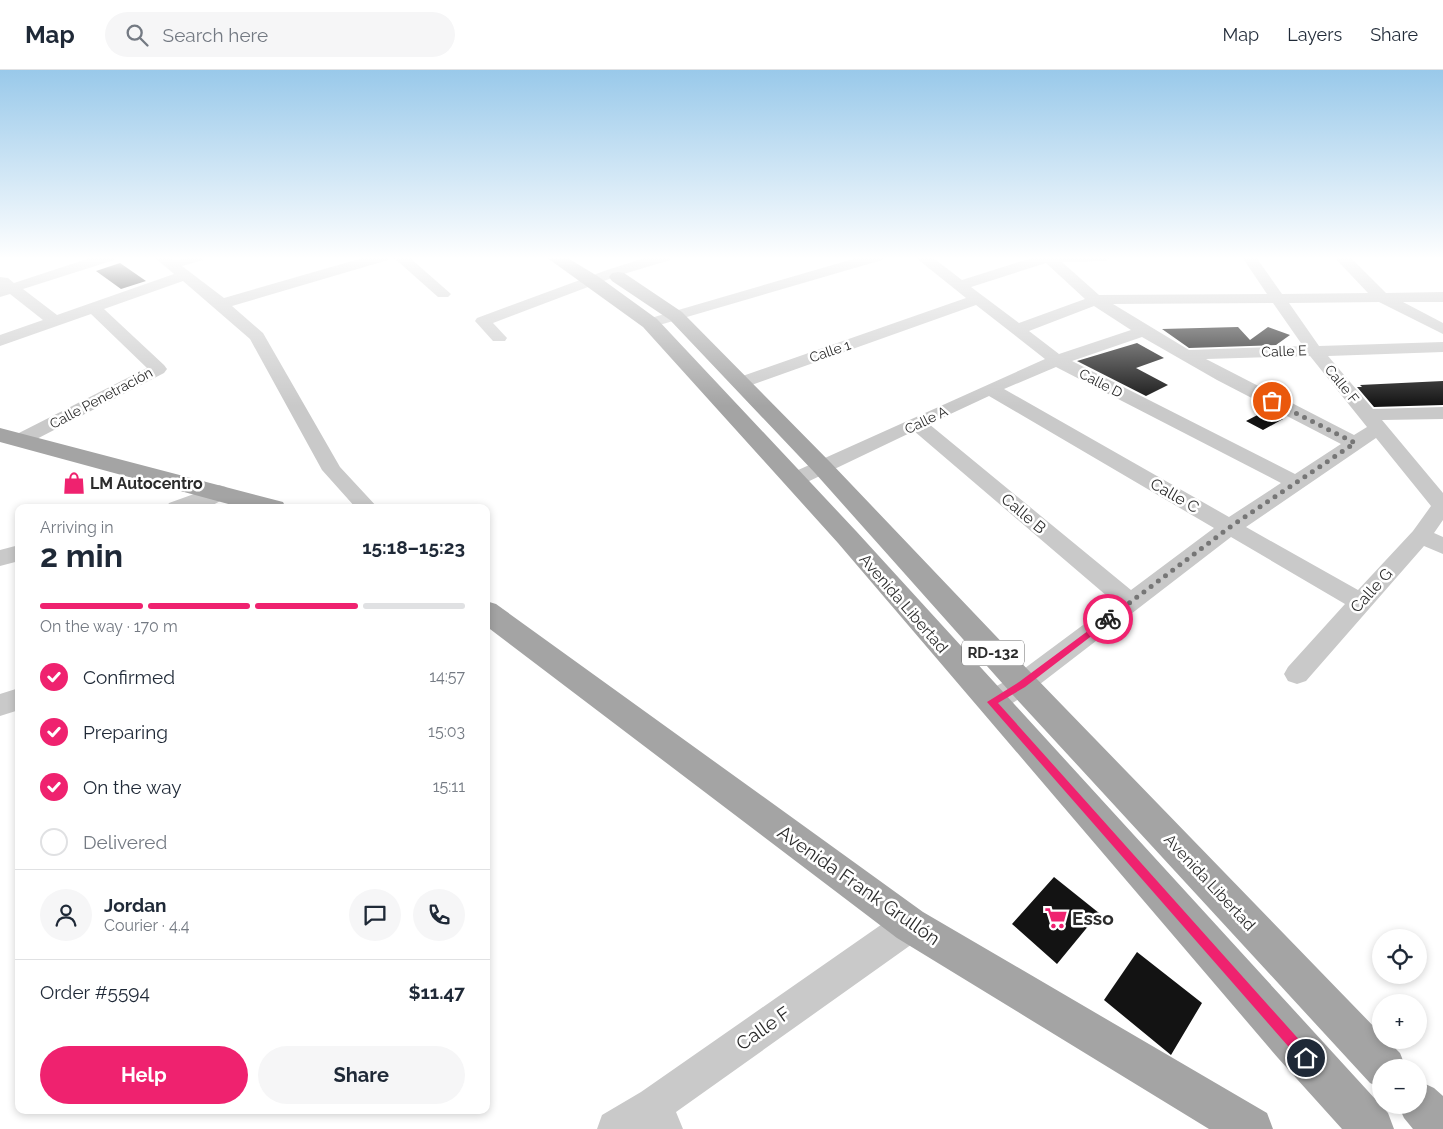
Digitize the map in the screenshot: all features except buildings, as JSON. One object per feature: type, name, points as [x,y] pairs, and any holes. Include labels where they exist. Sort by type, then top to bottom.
[{"type":"main road","name":"Avenida Libertad","points":[[646,306],[663,319],[737,392],[823,468],[1022,684],[1376,1059]]},
{"type":"main road","name":"Avenida Libertad","points":[[737,392],[794,480],[1372,1129]]},
{"type":"main road","points":[[10,437],[260,504]]},
{"type":"main road","name":"Avenida Frank Grullón","points":[[490,614],[910,925],[1251,1129]]},
{"type":"main road","points":[[1427,1111],[1443,1128]]},
{"type":"street","points":[[33,306],[56,322]]},
{"type":"street","points":[[0,341],[97,306]]},
{"type":"street","points":[[224,306],[257,336],[332,470],[364,504]]},
{"type":"street","points":[[499,338],[483,321],[516,306]]},
{"type":"street","points":[[663,319],[707,306]]},
{"type":"street","name":"Calle 1","points":[[737,392],[959,306]]},
{"type":"street","name":"Calle D","points":[[985,306],[1057,360],[1296,483]]},
{"type":"street","points":[[1017,330],[1078,306]]},
{"type":"street","points":[[1105,306],[1186,355],[1355,443]]},
{"type":"street","name":"Calle F","points":[[1284,306],[1314,350],[1443,506]]},
{"type":"street","points":[[1399,306],[1443,329]]},
{"type":"street","name":"Calle Penetración","points":[[10,437],[158,369],[94,308]]},
{"type":"street","name":"Calle A","points":[[794,480],[918,424],[990,388],[1057,360],[1144,331]]},
{"type":"street","name":"Calle E","points":[[1186,355],[1443,347]]},
{"type":"street","name":"Calle C","points":[[990,388],[1360,602]]},
{"type":"street","points":[[992,702],[1022,684],[1230,527],[1355,443],[1372,422],[1443,413]]},
{"type":"street","name":"Calle B","points":[[918,424],[1130,602]]},
{"type":"street","points":[[190,504],[219,492]]},
{"type":"street","name":"Calle G","points":[[1297,674],[1421,536],[1443,506]]},
{"type":"street","points":[[1421,536],[1443,546]]},
{"type":"street","points":[[0,558],[15,554]]},
{"type":"street","points":[[0,705],[15,700]]},
{"type":"street","name":"Calle F","points":[[616,1129],[659,1117],[910,925]]},
{"type":"way so far","points":[[1108,619],[1230,527],[1355,443],[1272,401]]},
{"type":"place","name":"LM Autocentro","points":[[74,483]]},
{"type":"place","name":"Esso","points":[[1056,918]]},
{"type":"route","points":[[1108,619],[1022,684],[992,702],[1306,1058]]}]
